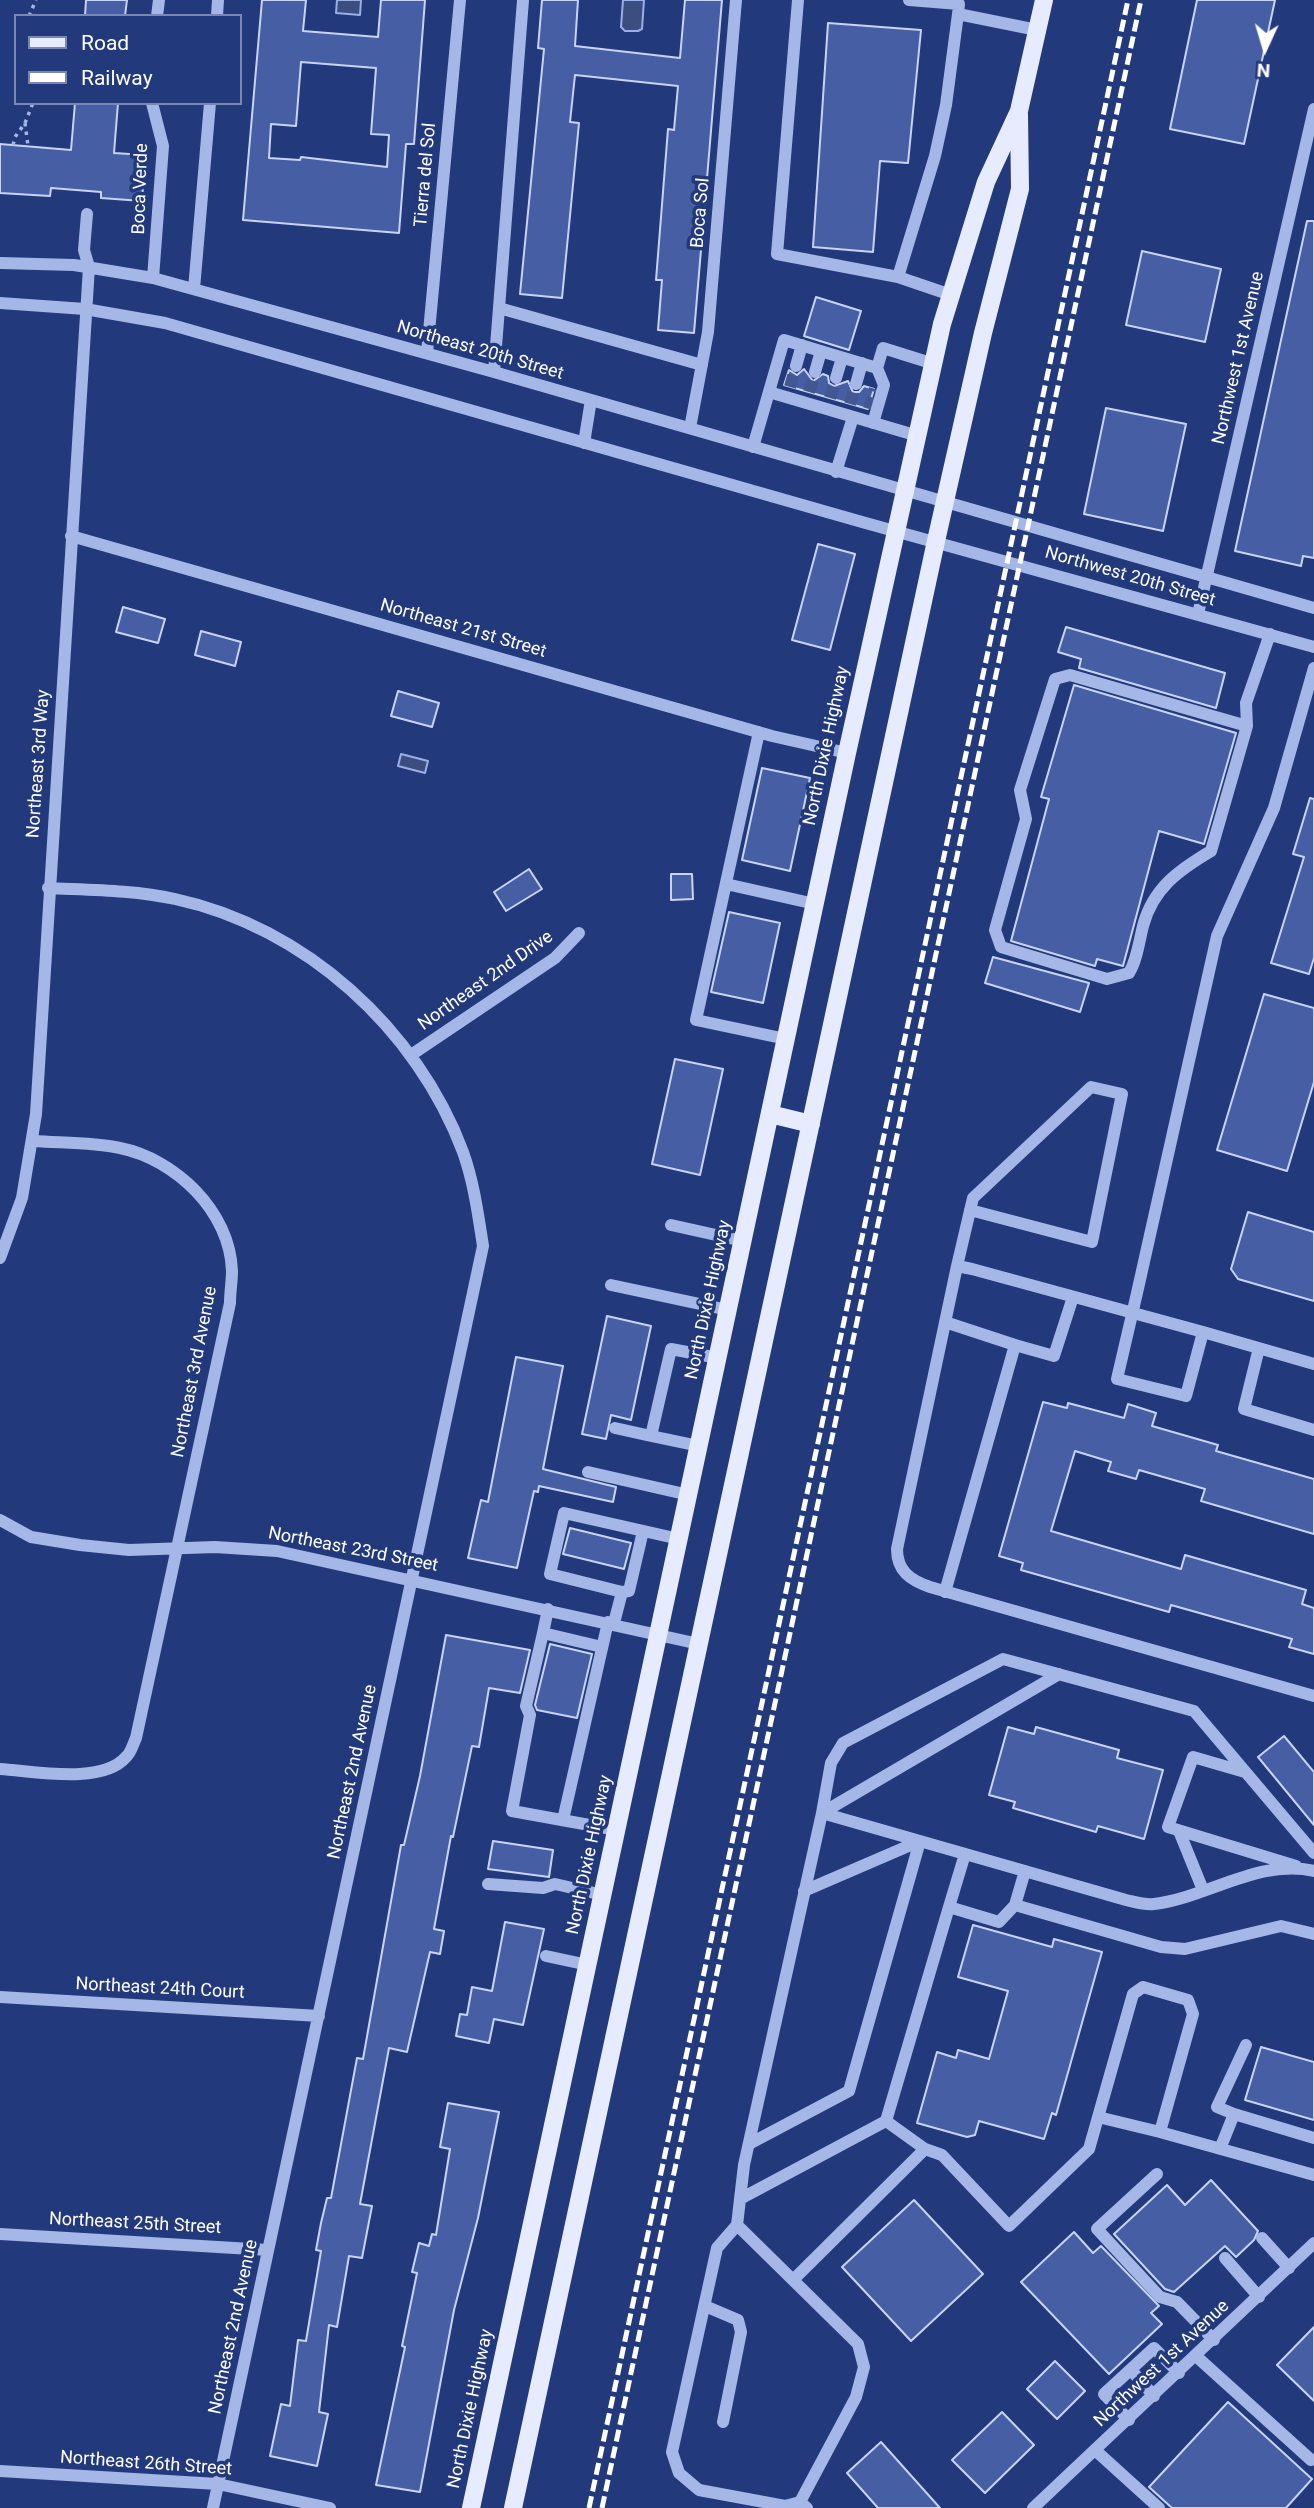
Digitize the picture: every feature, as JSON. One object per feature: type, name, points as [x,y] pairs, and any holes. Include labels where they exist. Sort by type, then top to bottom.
[{"type":"main road","name":"North Dixie Highway","points":[[471,2508],[847,753],[934,364],[951,295],[986,182],[1019,111],[1044,0]]},
{"type":"main road","name":"North Dixie Highway","points":[[513,2508],[936,541],[983,333],[1020,189],[1019,111]]},
{"type":"main road","points":[[770,1114],[811,1124]]},
{"type":"street","name":"Tierra del Sol","points":[[427,353],[460,0]]},
{"type":"street","points":[[494,372],[523,0]]},
{"type":"street","name":"Boca Sol","points":[[690,428],[708,332],[736,0]]},
{"type":"street","points":[[798,0],[777,254],[898,277],[951,295]]},
{"type":"street","points":[[898,277],[935,156],[946,105],[959,4],[909,0]]},
{"type":"street","points":[[958,14],[1037,30]]},
{"type":"street","name":"Boca Verde","points":[[153,105],[163,146],[153,278]]},
{"type":"street","points":[[194,289],[210,105]]},
{"type":"street","name":"Northwest 1st Avenue","points":[[1198,614],[1314,110]]},
{"type":"street","name":"Northeast 3rd Way","points":[[0,1258],[22,1198],[34,1141],[89,267],[84,250],[87,214]]},
{"type":"street","name":"Northeast 20th Street","points":[[0,263],[89,267],[153,278],[494,372],[945,504]]},
{"type":"street","points":[[0,303],[85,309],[165,323],[936,541]]},
{"type":"street","points":[[499,308],[702,365]]},
{"type":"street","points":[[753,447],[784,340],[862,363],[878,371],[884,385],[859,415],[836,472]]},
{"type":"street","points":[[796,366],[802,345]]},
{"type":"street","points":[[875,389],[883,348],[934,364]]},
{"type":"street","points":[[815,372],[821,351]]},
{"type":"street","points":[[836,378],[842,358]]},
{"type":"street","points":[[856,384],[862,363]]},
{"type":"street","points":[[769,392],[788,392],[829,404],[918,436]]},
{"type":"street","points":[[584,443],[591,400]]},
{"type":"street","name":"Northwest 20th Street","points":[[945,504],[1314,608]]},
{"type":"street","name":"Northeast 21st Street","points":[[71,536],[759,732],[847,753]]},
{"type":"street","name":"Northwest 20th Street","points":[[936,541],[1314,647]]},
{"type":"street","points":[[1247,726],[1070,675],[1055,679],[1020,790],[1026,819],[995,930],[998,943],[1107,979],[1119,978],[1129,973],[1147,911],[1166,883],[1187,864],[1211,852],[1247,726],[1246,703],[1269,634]]},
{"type":"street","points":[[1203,1332],[1186,1396],[1117,1379],[1217,936],[1274,808],[1314,668]]},
{"type":"street","points":[[759,732],[696,1020],[786,1039]]},
{"type":"street","points":[[726,884],[815,904]]},
{"type":"street","name":"Northeast 2nd Avenue","points":[[48,888],[174,898],[218,911],[266,933],[350,988],[381,1018],[411,1055],[444,1107],[463,1153],[476,1196],[483,1246],[213,2508]]},
{"type":"street","name":"Northeast 2nd Drive","points":[[411,1055],[555,958],[579,933]]},
{"type":"street","points":[[971,1210],[1092,1242],[1122,1094],[1091,1087],[973,1198],[897,1549],[897,1560],[908,1577],[945,1592],[1314,1696]]},
{"type":"street","name":"Northeast 3rd Avenue","points":[[0,1769],[89,1774],[110,1770],[127,1757],[136,1738],[230,1303],[232,1268],[223,1236],[212,1212],[193,1188],[156,1160],[120,1148],[34,1141]]},
{"type":"street","points":[[671,1225],[743,1241]]},
{"type":"street","points":[[957,1266],[1314,1364]]},
{"type":"street","points":[[611,1285],[728,1310]]},
{"type":"street","points":[[945,1322],[1054,1356],[1073,1297]]},
{"type":"street","points":[[945,1592],[1015,1345]]},
{"type":"street","points":[[1259,1348],[1244,1409],[1314,1430]]},
{"type":"street","points":[[651,1436],[671,1349],[718,1358]]},
{"type":"street","points":[[615,1428],[699,1446]]},
{"type":"street","points":[[588,1472],[689,1495]]},
{"type":"street","points":[[643,1531],[629,1591],[622,1592],[550,1574],[564,1513],[679,1539]]},
{"type":"street","name":"Northeast 23rd Street","points":[[0,1520],[31,1537],[80,1545],[129,1550],[236,1547],[277,1551],[611,1622],[699,1644]]},
{"type":"street","points":[[563,1820],[602,1647],[622,1592]]},
{"type":"street","points":[[548,1609],[526,1706],[530,1714],[512,1811],[617,1830]]},
{"type":"street","points":[[542,1633],[602,1647]]},
{"type":"street","points":[[737,2225],[858,2344],[864,2367],[856,2397],[803,2505],[785,2506],[699,2490],[679,2473],[672,2452],[717,2248],[737,2225],[749,2144],[831,1763],[843,1743],[1003,1659],[1194,1711],[1314,1853]]},
{"type":"street","points":[[822,1813],[1059,1674]]},
{"type":"street","points":[[1246,1773],[1193,1757],[1168,1827],[1309,1869]]},
{"type":"street","points":[[822,1813],[1126,1900],[1152,1904],[1265,1871],[1309,1869]]},
{"type":"street","points":[[1179,1830],[1203,1890]]},
{"type":"street","points":[[804,1891],[920,1841]]},
{"type":"street","points":[[749,2144],[849,2091],[920,1841]]},
{"type":"street","points":[[740,2199],[886,2121],[965,1854]]},
{"type":"street","points":[[949,1907],[999,1922],[1014,1905],[1025,1871]]},
{"type":"street","points":[[488,1884],[543,1888],[555,1884],[603,1895]]},
{"type":"street","points":[[1014,1905],[1173,1948],[1185,1949],[1281,1926],[1314,1934]]},
{"type":"street","points":[[546,1956],[588,1965]]},
{"type":"street","points":[[886,2121],[925,2149],[942,2155],[1009,2226],[1088,2149],[1133,1994],[1143,1987],[1188,2000],[1193,2014],[1160,2132]]},
{"type":"street","name":"Northeast 24th Court","points":[[0,1997],[319,2015]]},
{"type":"street","points":[[1246,2045],[1217,2107],[1314,2138]]},
{"type":"street","points":[[1220,2149],[1234,2114]]},
{"type":"street","points":[[1098,2117],[1314,2175]]},
{"type":"street","points":[[793,2280],[925,2149]]},
{"type":"street","points":[[1157,2174],[1097,2229],[1160,2297],[1177,2302],[1214,2340]]},
{"type":"street","name":"Northeast 25th Street","points":[[0,2234],[268,2250]]},
{"type":"street","points":[[1262,2238],[1289,2267]]},
{"type":"street","name":"Northwest 1st Avenue","points":[[1035,2507],[1313,2246]]},
{"type":"street","points":[[1225,2258],[1259,2297]]},
{"type":"street","points":[[705,2306],[738,2320],[740,2332],[723,2422]]},
{"type":"street","points":[[1129,2420],[1104,2394],[1154,2348],[1179,2373]]},
{"type":"street","points":[[1197,2357],[1311,2460]]},
{"type":"street","points":[[1131,2370],[1154,2396]]},
{"type":"street","points":[[1095,2450],[1158,2508]]},
{"type":"street","name":"Northeast 26th Street","points":[[0,2471],[218,2484],[330,2508]]},
{"type":"path","points":[[13,145],[32,105]]},
{"type":"path","points":[[25,123],[28,146]]},
{"type":"water","points":[[337,0],[361,0],[360,15],[336,13]]},
{"type":"water","points":[[623,0],[644,0],[642,29],[625,31],[621,27]]},
{"type":"water","points":[[401,754],[428,761],[425,773],[398,766]]},
{"type":"building","points":[[86,0],[127,0],[125,14],[85,14]]},
{"type":"building","points":[[262,0],[306,0],[303,31],[378,37],[381,0],[425,0],[414,144],[406,144],[399,233],[243,220]],"holes":[[[301,62],[376,68],[371,134],[389,135],[387,167],[301,157],[300,160],[269,158],[271,124],[296,126]]]},
{"type":"building","points":[[542,0],[578,0],[575,46],[680,58],[685,0],[722,0],[694,333],[658,330],[662,280],[656,280],[668,129],[674,130],[678,86],[575,75],[570,122],[579,123],[562,298],[520,294],[544,49],[538,48]]},
{"type":"building","points":[[1197,0],[1275,0],[1244,144],[1170,129]]},
{"type":"building","points":[[828,23],[921,30],[908,163],[880,161],[873,252],[813,247]]},
{"type":"building","points":[[75,105],[118,105],[114,153],[145,155],[142,201],[101,198],[101,192],[51,188],[50,196],[0,193],[0,144],[71,150]]},
{"type":"building","points":[[1307,221],[1314,221],[1314,558],[1303,556],[1301,566],[1235,551]]},
{"type":"building","points":[[1142,251],[1221,269],[1205,342],[1126,325]]},
{"type":"building","points":[[816,297],[861,311],[849,350],[804,336]]},
{"type":"building","points":[[804,369],[813,381],[823,374],[828,376],[829,383],[834,386],[848,381],[853,392],[859,392],[864,386],[874,389],[868,409],[784,385],[789,370],[797,375]]},
{"type":"building","points":[[1106,408],[1186,424],[1163,531],[1084,514]]},
{"type":"building","points":[[818,544],[855,554],[830,650],[792,640]]},
{"type":"building","points":[[123,607],[165,619],[158,643],[116,632]]},
{"type":"building","points":[[1066,627],[1225,673],[1216,708],[1079,668],[1081,659],[1058,652]]},
{"type":"building","points":[[201,631],[241,642],[235,666],[195,655]]},
{"type":"building","points":[[1074,685],[1236,733],[1204,844],[1159,831],[1123,966],[1097,959],[1095,966],[1011,941],[1049,799],[1041,797]]},
{"type":"building","points":[[398,691],[439,703],[432,727],[391,716]]},
{"type":"building","points":[[762,768],[810,778],[790,871],[742,860]]},
{"type":"building","points":[[1310,798],[1314,799],[1314,958],[1309,974],[1271,963],[1304,857],[1293,854]]},
{"type":"building","points":[[529,869],[542,889],[506,911],[494,892]]},
{"type":"building","points":[[671,874],[692,874],[693,899],[671,900]]},
{"type":"building","points":[[729,912],[780,923],[763,1003],[711,992]]},
{"type":"building","points":[[993,957],[1089,983],[1080,1012],[985,983]]},
{"type":"building","points":[[1264,994],[1314,1008],[1314,1082],[1287,1171],[1217,1150]]},
{"type":"building","points":[[675,1059],[723,1069],[700,1175],[652,1164]]},
{"type":"building","points":[[1248,1212],[1314,1232],[1314,1301],[1238,1279],[1231,1269]]},
{"type":"building","points":[[607,1316],[651,1326],[631,1420],[611,1415],[606,1439],[582,1434]]},
{"type":"building","points":[[516,1357],[563,1366],[543,1469],[616,1487],[613,1502],[539,1486],[538,1492],[534,1491],[517,1568],[468,1558],[481,1500],[488,1502]]},
{"type":"building","points":[[1043,1402],[1067,1408],[1068,1403],[1124,1418],[1128,1404],[1156,1413],[1152,1426],[1218,1445],[1216,1451],[1314,1479],[1314,1534],[1201,1501],[1205,1489],[1139,1470],[1136,1479],[1108,1471],[1111,1462],[1075,1451],[1051,1531],[1181,1569],[1185,1555],[1306,1590],[1302,1604],[1314,1608],[1314,1654],[1289,1647],[1292,1639],[1171,1605],[1169,1612],[1021,1570],[1023,1563],[999,1556]]},
{"type":"building","points":[[570,1528],[631,1543],[624,1569],[563,1554]]},
{"type":"building","points":[[446,1635],[530,1650],[520,1693],[489,1688],[479,1747],[472,1746],[453,1837],[451,1836],[434,1929],[444,1931],[440,1954],[430,1952],[407,2052],[389,2048],[360,2204],[372,2206],[362,2258],[349,2256],[337,2327],[329,2325],[319,2412],[328,2414],[317,2466],[270,2456],[281,2404],[290,2406],[298,2340],[306,2341],[321,2251],[316,2250],[321,2223],[327,2198],[331,2198],[357,2058],[363,2059],[401,1845],[404,1845],[420,1776]]},
{"type":"building","points":[[550,1644],[592,1654],[577,1718],[537,1710],[535,1705]]},
{"type":"building","points":[[1008,1727],[1034,1734],[1036,1727],[1119,1750],[1117,1758],[1163,1770],[1144,1839],[1098,1826],[1096,1832],[1013,1808],[1015,1802],[989,1795]]},
{"type":"building","points":[[1284,1736],[1314,1772],[1314,1825],[1258,1757]]},
{"type":"building","points":[[493,1841],[553,1850],[549,1877],[488,1869]]},
{"type":"building","points":[[505,1922],[544,1929],[523,2025],[494,2019],[489,2043],[456,2036],[460,2014],[467,2015],[472,1987],[492,1991]]},
{"type":"building","points":[[973,1925],[1052,1947],[1054,1939],[1102,1952],[1056,2115],[1052,2113],[1044,2139],[979,2121],[975,2135],[967,2137],[917,2123],[937,2052],[956,2058],[958,2050],[989,2059],[1008,1991],[958,1977]]},
{"type":"building","points":[[1261,2047],[1314,2062],[1314,2120],[1245,2100]]},
{"type":"building","points":[[448,2103],[499,2112],[478,2218],[454,2310],[420,2492],[376,2485],[405,2347],[402,2346],[417,2273],[412,2272],[419,2243],[429,2246],[432,2234],[436,2235],[450,2149],[440,2147]]},
{"type":"building","points":[[1211,2180],[1258,2231],[1254,2240],[1236,2257],[1225,2246],[1174,2292],[1165,2289],[1114,2234],[1167,2185],[1185,2205]]},
{"type":"building","points":[[914,2200],[983,2274],[911,2341],[842,2267]]},
{"type":"building","points":[[1074,2232],[1093,2253],[1101,2246],[1159,2306],[1151,2313],[1162,2324],[1109,2374],[1021,2282]]},
{"type":"building","points":[[1314,2327],[1314,2401],[1277,2365]]},
{"type":"building","points":[[1055,2361],[1085,2391],[1057,2419],[1027,2389]]},
{"type":"building","points":[[1228,2402],[1312,2479],[1286,2508],[1172,2508],[1149,2487]]},
{"type":"building","points":[[1002,2412],[1034,2445],[985,2493],[952,2460]]},
{"type":"building","points":[[881,2442],[940,2508],[878,2508],[847,2473]]},
{"type":"tunnel","points":[[790,387],[796,366]]},
{"type":"tunnel","points":[[809,392],[815,372]]},
{"type":"tunnel","points":[[830,398],[836,378]]},
{"type":"tunnel","points":[[850,404],[856,384]]},
{"type":"tunnel","points":[[869,409],[875,389]]},
{"type":"railway","points":[[589,2508],[1128,0]]},
{"type":"railway","points":[[602,2508],[1141,0]]}]
